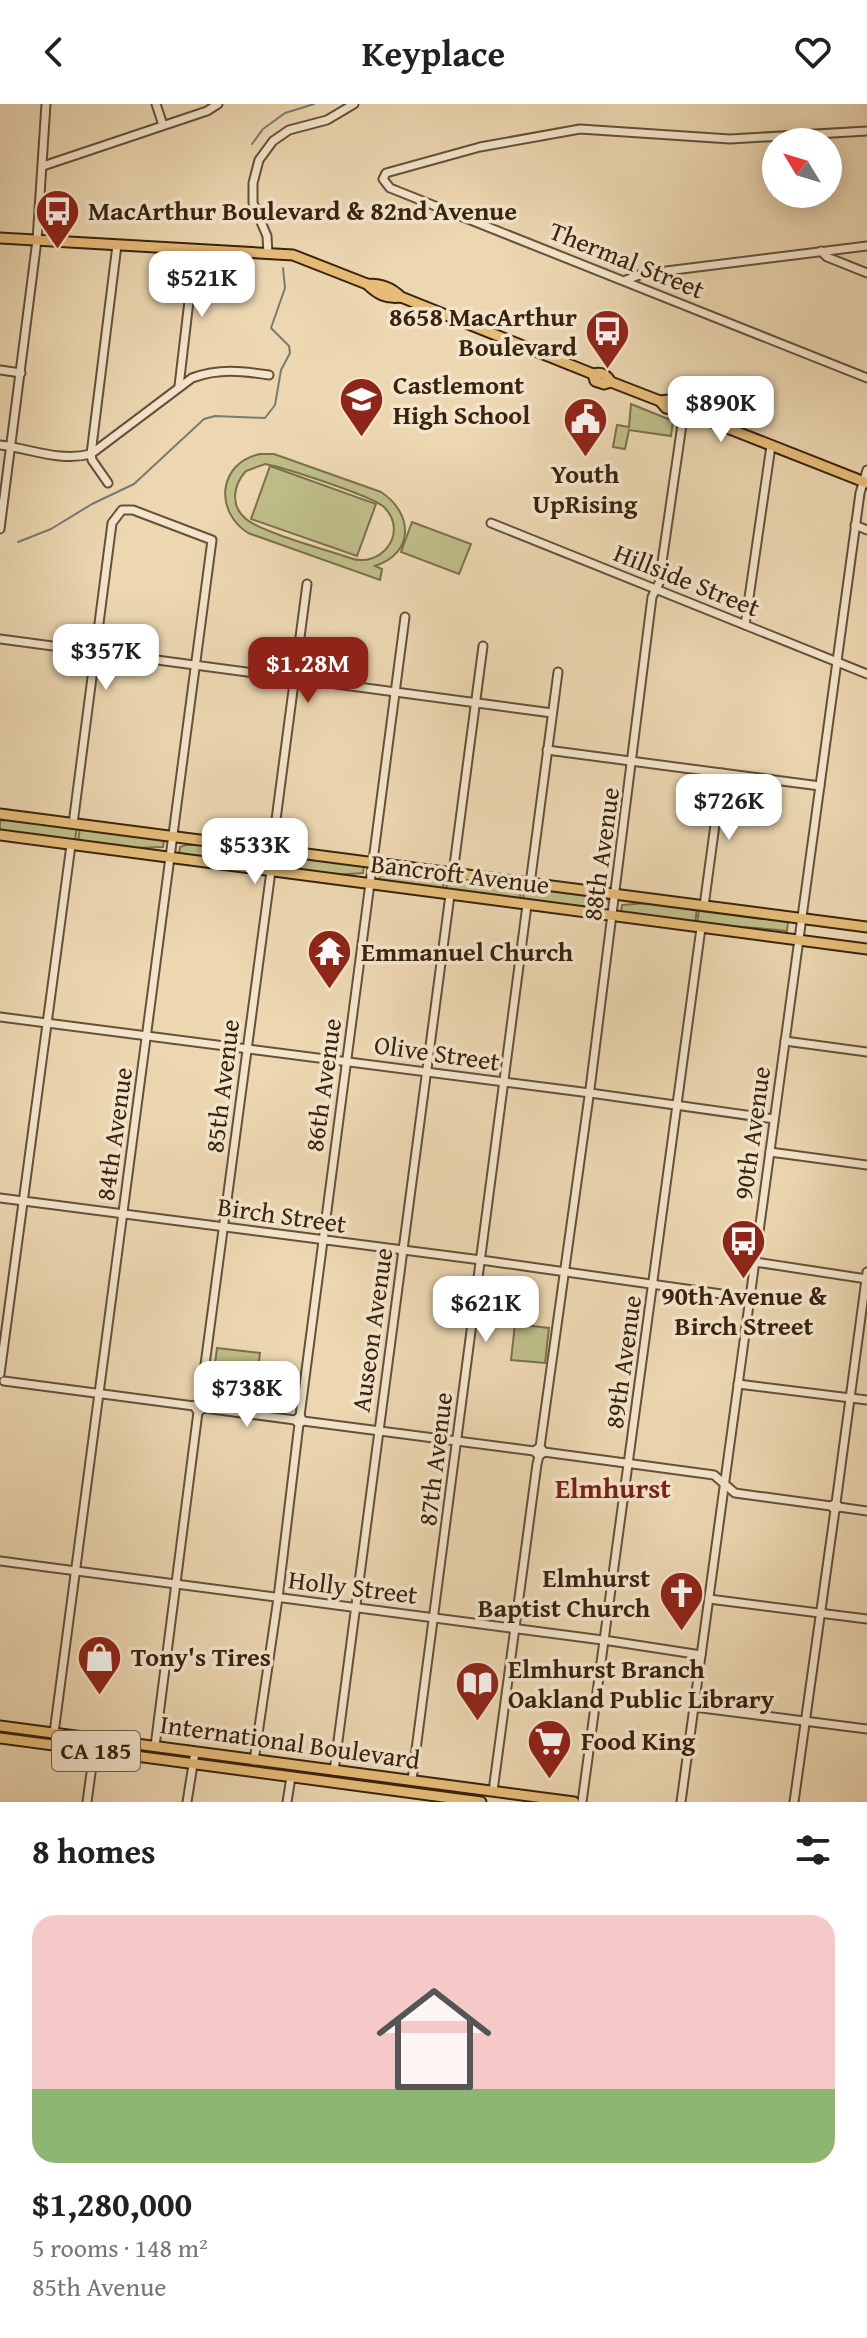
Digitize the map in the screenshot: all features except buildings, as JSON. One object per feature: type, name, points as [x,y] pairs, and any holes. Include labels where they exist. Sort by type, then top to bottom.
[{"type":"main road","points":[[0,238],[293,255],[367,284],[375,292],[391,298],[401,297],[593,374],[603,374],[611,382],[660,401],[669,400],[684,411],[864,482]]},
{"type":"main road","name":"Bancroft Avenue","points":[[0,814],[867,927]]},
{"type":"main road","name":"Bancroft Avenue","points":[[0,835],[867,949]]},
{"type":"main road","name":"International Boulevard","points":[[0,1726],[574,1802]]},
{"type":"main road","name":"International Boulevard","points":[[0,1738],[291,1777],[389,1794],[481,1802]]},
{"type":"street","points":[[0,529],[37,240],[46,104]]},
{"type":"street","points":[[156,104],[163,125]]},
{"type":"street","points":[[43,166],[207,111],[218,104]]},
{"type":"street","points":[[268,254],[267,236],[253,203],[253,183],[259,160],[273,141],[289,130],[327,120],[354,104]]},
{"type":"street","name":"Thermal Street","points":[[867,131],[730,139],[580,129],[480,147],[386,173],[383,179],[387,187],[867,378]]},
{"type":"street","points":[[108,483],[91,454],[117,245]]},
{"type":"street","points":[[626,280],[642,274],[867,246]]},
{"type":"street","points":[[179,386],[195,250]]},
{"type":"street","points":[[821,251],[827,257],[867,273]]},
{"type":"street","points":[[0,370],[21,373]]},
{"type":"street","points":[[0,445],[67,458],[91,454],[179,386],[206,373],[231,370],[269,375]]},
{"type":"street","name":"88th Avenue","points":[[493,1791],[590,1093],[652,597],[659,583],[684,411]]},
{"type":"street","points":[[745,625],[771,446]]},
{"type":"street","name":"90th Avenue","points":[[681,1802],[855,525],[867,470]]},
{"type":"street","name":"84th Avenue","points":[[54,1733],[212,540],[133,510],[117,513],[112,523],[95,652]]},
{"type":"street","name":"Hillside Street","points":[[491,523],[867,674]]},
{"type":"street","points":[[855,525],[867,530]]},
{"type":"street","points":[[272,850],[307,584]]},
{"type":"street","name":"86th Avenue","points":[[254,1761],[278,1598],[405,617]]},
{"type":"street","points":[[0,639],[552,713]]},
{"type":"street","points":[[453,873],[483,646]]},
{"type":"street","points":[[73,824],[95,652]]},
{"type":"street","points":[[530,884],[558,672]]},
{"type":"street","points":[[547,750],[820,786]]},
{"type":"street","points":[[704,906],[722,773]]},
{"type":"street","points":[[71,845],[45,1022],[1,1379],[714,1475],[735,1493],[867,1511]]},
{"type":"street","name":"85th Avenue","points":[[155,1746],[271,871]]},
{"type":"street","name":"Auseon Avenue","points":[[334,1771],[450,895]]},
{"type":"street","name":"87th Avenue","points":[[412,1780],[527,905]]},
{"type":"street","name":"89th Avenue","points":[[582,1802],[701,928]]},
{"type":"street","name":"Olive Street","points":[[0,1017],[774,1119]]},
{"type":"street","points":[[785,1041],[867,1052]]},
{"type":"street","points":[[770,1152],[867,1165]]},
{"type":"street","name":"Birch Street","points":[[0,1198],[750,1298]]},
{"type":"street","points":[[755,1262],[867,1279]]},
{"type":"street","points":[[794,1802],[867,1272]]},
{"type":"street","points":[[738,1384],[867,1400]]},
{"type":"street","name":"Holly Street","points":[[0,1561],[701,1655]]},
{"type":"street","points":[[709,1599],[867,1619]]},
{"type":"street","points":[[694,1707],[867,1729]]},
{"type":"street","points":[[87,1802],[94,1751]]},
{"type":"street","points":[[187,1802],[195,1752]]},
{"type":"street","points":[[287,1802],[291,1777]]},
{"type":"shaded area","points":[[631,404],[673,421],[671,436],[629,430],[625,449],[613,447],[617,425],[629,427]]},
{"type":"shaded area","points":[[260,454],[274,454],[381,492],[392,501],[404,521],[405,532],[397,552],[375,566],[382,569],[380,580],[248,533],[237,524],[226,501],[226,489],[229,477],[246,459]],"holes":[[[265,464],[308,476],[378,503],[392,518],[394,528],[388,547],[372,558],[350,558],[279,535],[246,519],[237,508],[235,495],[238,483],[246,471]]]},
{"type":"shaded area","points":[[270,466],[376,504],[357,556],[251,519]]},
{"type":"shaded area","points":[[412,522],[471,544],[459,574],[401,552]]},
{"type":"shaded area","points":[[14,819],[77,827],[75,841],[0,831],[0,821]]},
{"type":"shaded area","points":[[80,828],[164,839],[163,847],[135,848],[78,841]]},
{"type":"shaded area","points":[[186,845],[277,854],[275,867],[179,854],[180,847]]},
{"type":"shaded area","points":[[280,854],[364,865],[363,873],[335,875],[278,867]]},
{"type":"shaded area","points":[[409,871],[445,876],[443,889],[379,881],[380,873]]},
{"type":"shaded area","points":[[448,876],[521,886],[520,900],[446,890]]},
{"type":"shaded area","points":[[524,886],[607,898],[606,905],[577,907],[523,900]]},
{"type":"shaded area","points":[[647,903],[697,909],[695,923],[621,912],[622,905]]},
{"type":"shaded area","points":[[699,910],[788,922],[787,931],[697,923]]},
{"type":"shaded area","points":[[515,1324],[549,1328],[545,1363],[511,1360]]},
{"type":"shaded area","points":[[217,1348],[260,1353],[257,1377],[214,1372]]},
{"type":"waterway","points":[[252,144],[263,129],[285,113],[314,104]]},
{"type":"waterway","points":[[18,542],[51,529],[92,504],[134,484],[204,419],[215,416],[265,418],[275,405],[281,370],[290,353],[289,346],[271,328],[285,288],[283,268]]},
{"type":"place","name":"MacArthur Boulevard & 82nd Avenue","points":[[57,250]]},
{"type":"place","name":"8658 MacArthur Boulevard","points":[[608,371]]},
{"type":"place","name":"Castlemont High School","points":[[362,439]]},
{"type":"place","name":"Youth UpRising","points":[[585,458]]},
{"type":"place","name":"Emmanuel Church","points":[[330,991]]},
{"type":"place","name":"90th Avenue & Birch Street","points":[[744,1280]]},
{"type":"place","name":"Elmhurst Baptist Church","points":[[681,1632]]},
{"type":"place","name":"Tony's Tires","points":[[100,1696]]},
{"type":"place","name":"Elmhurst Branch Oakland Public Library","points":[[477,1723]]},
{"type":"place","name":"Food King","points":[[550,1780]]},
{"type":"district","name":"Elmhurst","points":[[613,1488]]}]
